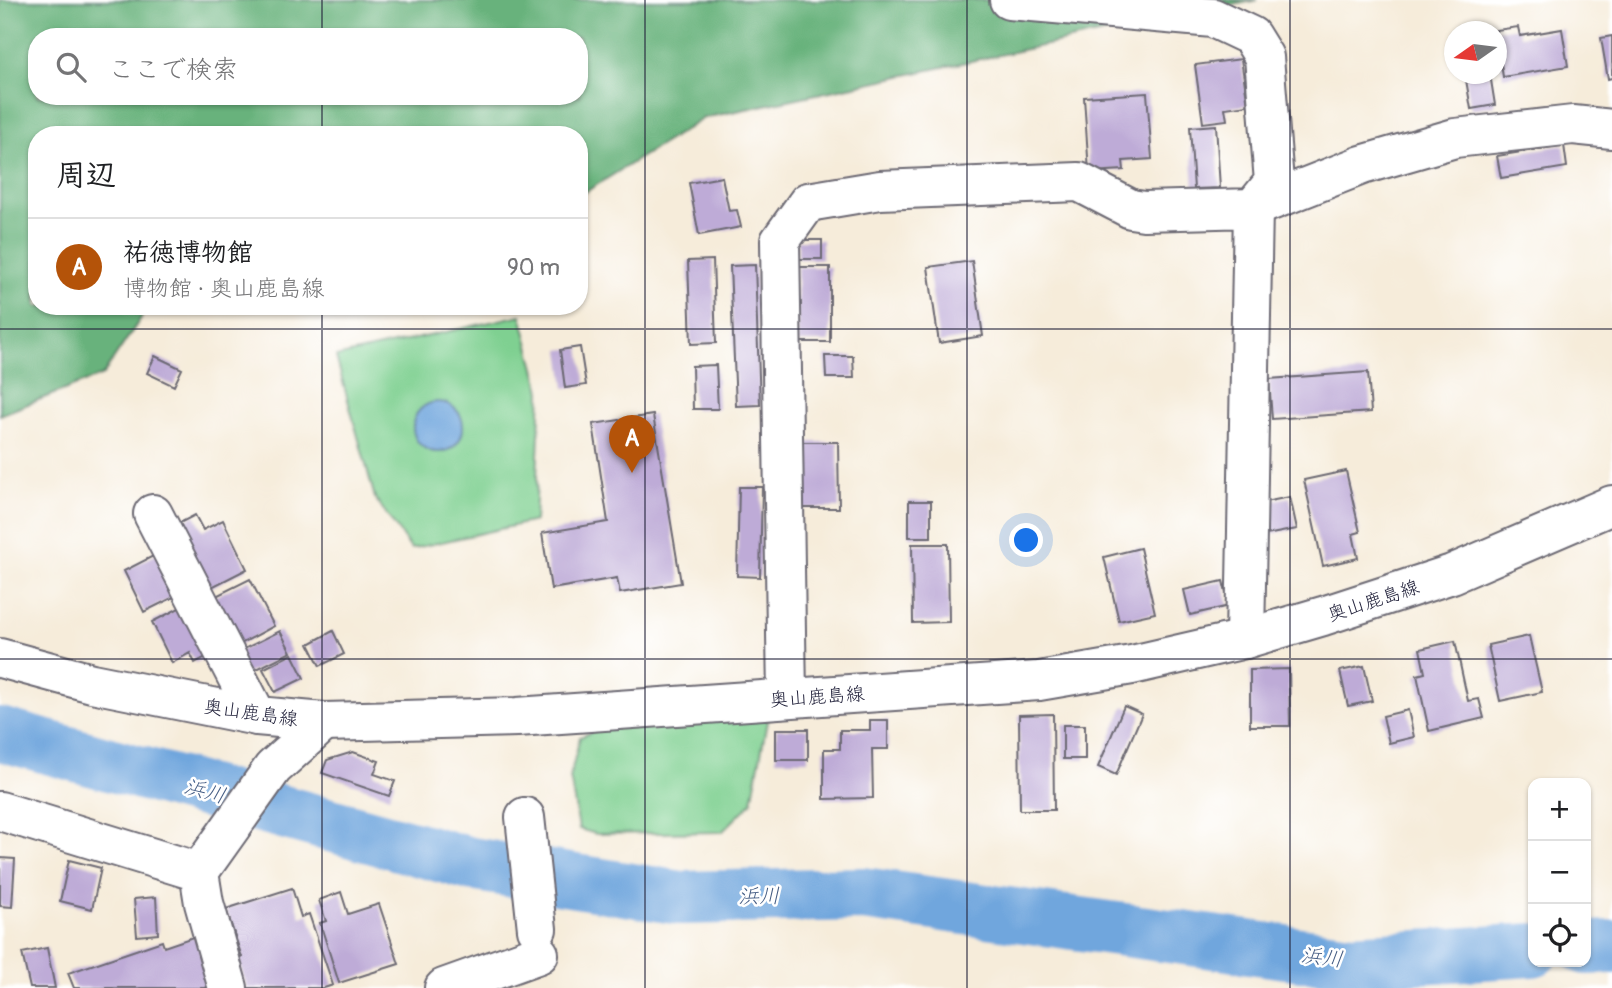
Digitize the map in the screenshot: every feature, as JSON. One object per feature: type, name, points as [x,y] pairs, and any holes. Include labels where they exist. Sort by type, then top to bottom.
[{"type":"street","points":[[1009,0],[1213,18],[1251,36],[1264,58],[1274,182],[1253,208],[1245,639]]},
{"type":"street","points":[[787,697],[780,241],[808,202],[880,190],[1079,182],[1131,209],[1144,211],[1253,208],[1362,165],[1455,138],[1573,125],[1612,129]]},
{"type":"street","name":"奥山鹿島線","points":[[0,658],[92,683],[257,716],[324,722],[517,717],[1040,681],[1132,665],[1245,639],[1324,616],[1452,574],[1612,505]]},
{"type":"street","points":[[153,514],[257,716]]},
{"type":"street","points":[[228,988],[204,903],[208,858],[273,768],[324,722]]},
{"type":"street","points":[[0,811],[208,858]]},
{"type":"street","points":[[444,988],[538,942],[525,817]]},
{"type":"green space","points":[[0,0],[1257,0],[704,118],[588,190],[588,126],[28,126],[28,315],[143,315],[103,375],[0,415]]},
{"type":"green space","points":[[521,315],[541,391],[535,521],[411,549],[375,498],[336,357]]},
{"type":"green space","points":[[768,716],[752,802],[722,832],[596,834],[579,829],[570,777],[580,737],[611,724]]},
{"type":"water","points":[[438,402],[456,409],[463,427],[456,445],[438,452],[420,445],[413,427],[420,409]]},
{"type":"building","points":[[1518,27],[1520,36],[1562,29],[1568,66],[1507,76],[1507,28]]},
{"type":"building","points":[[1612,36],[1612,78],[1608,79],[1601,38]]},
{"type":"building","points":[[1241,59],[1248,105],[1225,108],[1227,120],[1203,123],[1195,65]]},
{"type":"building","points":[[1467,84],[1492,84],[1495,105],[1471,109]]},
{"type":"building","points":[[1147,93],[1152,159],[1123,161],[1124,170],[1089,172],[1084,97]]},
{"type":"building","points":[[1216,125],[1220,188],[1194,189],[1190,127]]},
{"type":"building","points":[[1564,145],[1567,167],[1501,178],[1497,156]]},
{"type":"building","points":[[722,177],[729,211],[737,210],[741,227],[699,235],[689,183]]},
{"type":"building","points":[[798,240],[822,240],[822,259],[798,259]]},
{"type":"building","points":[[713,260],[716,343],[691,344],[688,261]]},
{"type":"building","points":[[972,261],[983,336],[939,343],[928,267]]},
{"type":"building","points":[[755,265],[760,405],[736,406],[730,266]]},
{"type":"building","points":[[797,267],[830,267],[830,342],[798,342]]},
{"type":"building","points":[[580,347],[586,385],[565,388],[560,350]]},
{"type":"building","points":[[155,356],[182,369],[174,386],[147,373]]},
{"type":"building","points":[[825,356],[853,356],[854,378],[826,378]]},
{"type":"building","points":[[716,365],[718,409],[693,409],[692,366]]},
{"type":"building","points":[[1368,372],[1371,412],[1272,419],[1269,379]]},
{"type":"building","points":[[653,415],[681,583],[620,593],[617,578],[551,589],[542,533],[608,522],[593,424]]},
{"type":"building","points":[[802,442],[838,442],[839,508],[802,508]]},
{"type":"building","points":[[1346,471],[1360,532],[1353,534],[1358,558],[1323,566],[1304,480]]},
{"type":"building","points":[[739,487],[762,487],[760,577],[737,576]]},
{"type":"building","points":[[1290,497],[1297,529],[1266,535],[1259,503]]},
{"type":"building","points":[[909,501],[931,501],[931,537],[909,537]]},
{"type":"building","points":[[195,515],[203,530],[223,520],[247,569],[204,591],[172,527]]},
{"type":"building","points":[[912,544],[948,544],[949,622],[913,623]]},
{"type":"building","points":[[1140,548],[1155,613],[1119,621],[1104,557]]},
{"type":"building","points":[[157,554],[178,595],[144,612],[124,571]]},
{"type":"building","points":[[250,579],[274,626],[235,647],[210,599]]},
{"type":"building","points":[[1223,581],[1229,606],[1190,615],[1184,590]]},
{"type":"building","points":[[183,606],[208,656],[195,663],[190,653],[172,663],[152,622]]},
{"type":"building","points":[[280,631],[291,652],[247,674],[236,653]]},
{"type":"building","points":[[333,631],[344,654],[320,666],[309,644]]},
{"type":"building","points":[[1529,636],[1542,692],[1500,701],[1488,645]]},
{"type":"building","points":[[1455,641],[1468,701],[1479,699],[1484,718],[1429,731],[1417,675],[1425,673],[1420,649]]},
{"type":"building","points":[[292,654],[304,678],[275,692],[263,669]]},
{"type":"building","points":[[1364,666],[1372,701],[1348,706],[1340,671]]},
{"type":"building","points":[[1289,669],[1290,726],[1250,726],[1250,670]]},
{"type":"building","points":[[1124,706],[1142,714],[1116,775],[1098,767]]},
{"type":"building","points":[[1408,710],[1414,737],[1389,743],[1383,716]]},
{"type":"building","points":[[1053,714],[1054,810],[1020,810],[1019,715]]},
{"type":"building","points":[[870,720],[888,720],[888,749],[872,749],[873,798],[824,799],[824,749],[840,749],[840,730],[870,730]]},
{"type":"building","points":[[1063,725],[1085,725],[1085,759],[1063,759]]},
{"type":"building","points":[[776,729],[808,729],[808,760],[776,760]]},
{"type":"building","points":[[353,752],[379,761],[374,774],[395,781],[389,796],[322,773],[327,760]]},
{"type":"building","points":[[0,858],[15,859],[12,907],[0,906]]},
{"type":"building","points":[[69,860],[101,868],[92,909],[60,901]]},
{"type":"building","points":[[292,888],[301,917],[309,914],[333,985],[324,988],[247,988],[238,958],[242,957],[226,909]]},
{"type":"building","points":[[341,892],[348,914],[379,904],[399,964],[339,983],[320,923],[326,921],[319,900]]},
{"type":"building","points":[[156,897],[158,934],[137,936],[134,899]]},
{"type":"building","points":[[196,936],[210,988],[74,988],[68,973],[162,941],[164,947]]},
{"type":"building","points":[[47,948],[55,988],[30,988],[22,953]]},
{"type":"waterway","name":"浜川","points":[[0,734],[471,864],[681,898],[863,894],[1351,961],[1528,950]]},
{"type":"waterway","name":"浜川","points":[[1591,948],[1612,947]]},
{"type":"place","name":"祐徳博物館","points":[[632,473]]}]
